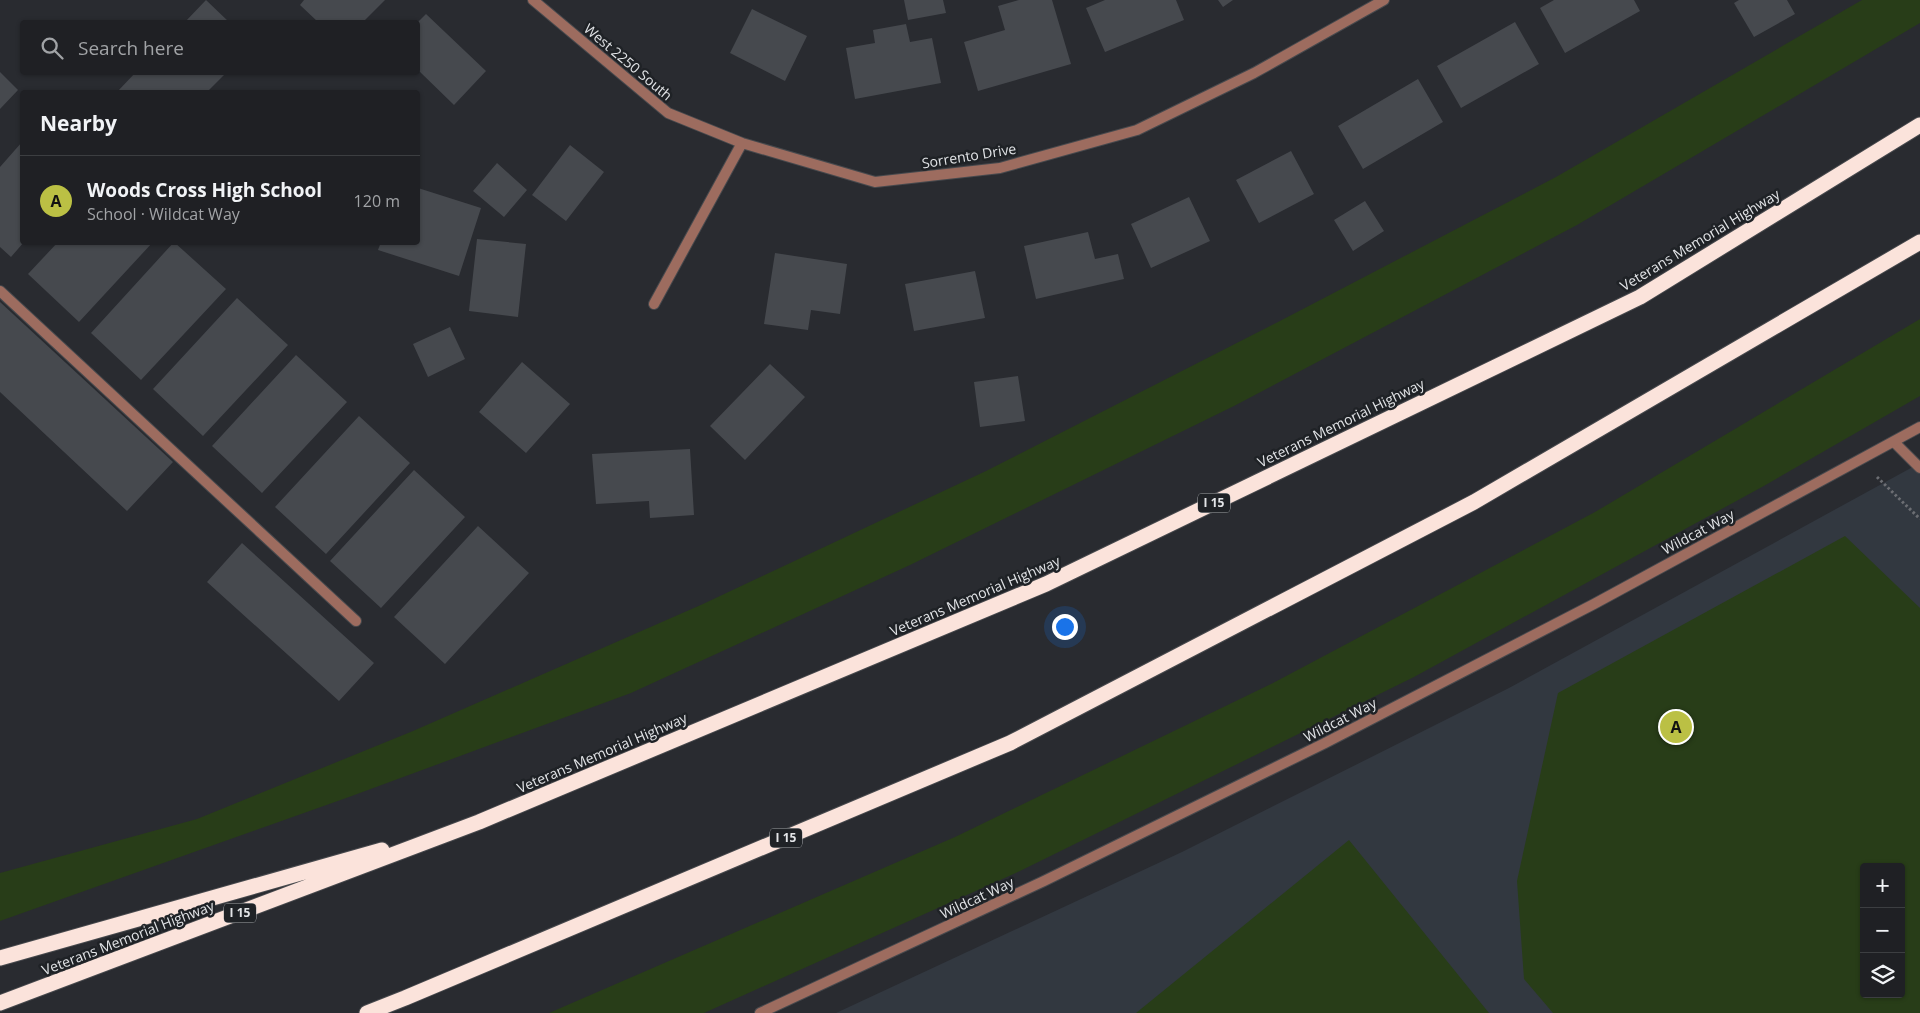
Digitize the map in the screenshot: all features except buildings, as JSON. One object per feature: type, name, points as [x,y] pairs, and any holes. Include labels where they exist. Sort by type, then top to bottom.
[{"type":"highway","name":"Veterans Memorial Highway","points":[[0,1003],[479,822],[1046,584],[1640,297],[1920,125]]},
{"type":"highway","name":"I 15","points":[[367,1013],[1010,743],[1474,502],[1920,242]]},
{"type":"highway","points":[[0,958],[479,822]]},
{"type":"highway","points":[[373,1013],[405,998]]},
{"type":"street","name":"West 2250 South","points":[[533,0],[668,113],[742,143]]},
{"type":"street","name":"Sorrento Drive","points":[[742,143],[875,182],[1000,168],[1137,130],[1254,73],[1384,0]]},
{"type":"street","points":[[654,304],[742,143]]},
{"type":"street","points":[[0,291],[356,621]]},
{"type":"street","name":"Wildcat Way","points":[[761,1013],[1044,881],[1325,743],[1594,604],[1920,427]]},
{"type":"street","points":[[1894,442],[1920,468]]},
{"type":"path","points":[[1861,460],[1920,519]]},
{"type":"shaded area","points":[[1920,463],[1920,1013],[836,1013],[1182,852],[1509,688]]},
{"type":"green space","points":[[1862,0],[1920,0],[1920,23],[1577,225],[1234,406],[910,565],[631,693],[349,797],[0,921],[0,873],[197,819],[413,731],[703,604],[986,471],[1278,322],[1556,177]]},
{"type":"green space","points":[[1920,319],[1920,396],[1762,487],[1414,677],[1020,871],[704,1013],[549,1013],[955,837],[1273,683],[1595,512]]},
{"type":"green space","points":[[1845,536],[1920,608],[1920,1013],[1553,1013],[1524,979],[1517,881],[1558,693]]},
{"type":"green space","points":[[1349,840],[1489,1013],[1136,1013]]},
{"type":"place","name":"Woods Cross High School","points":[[1676,727]]}]
